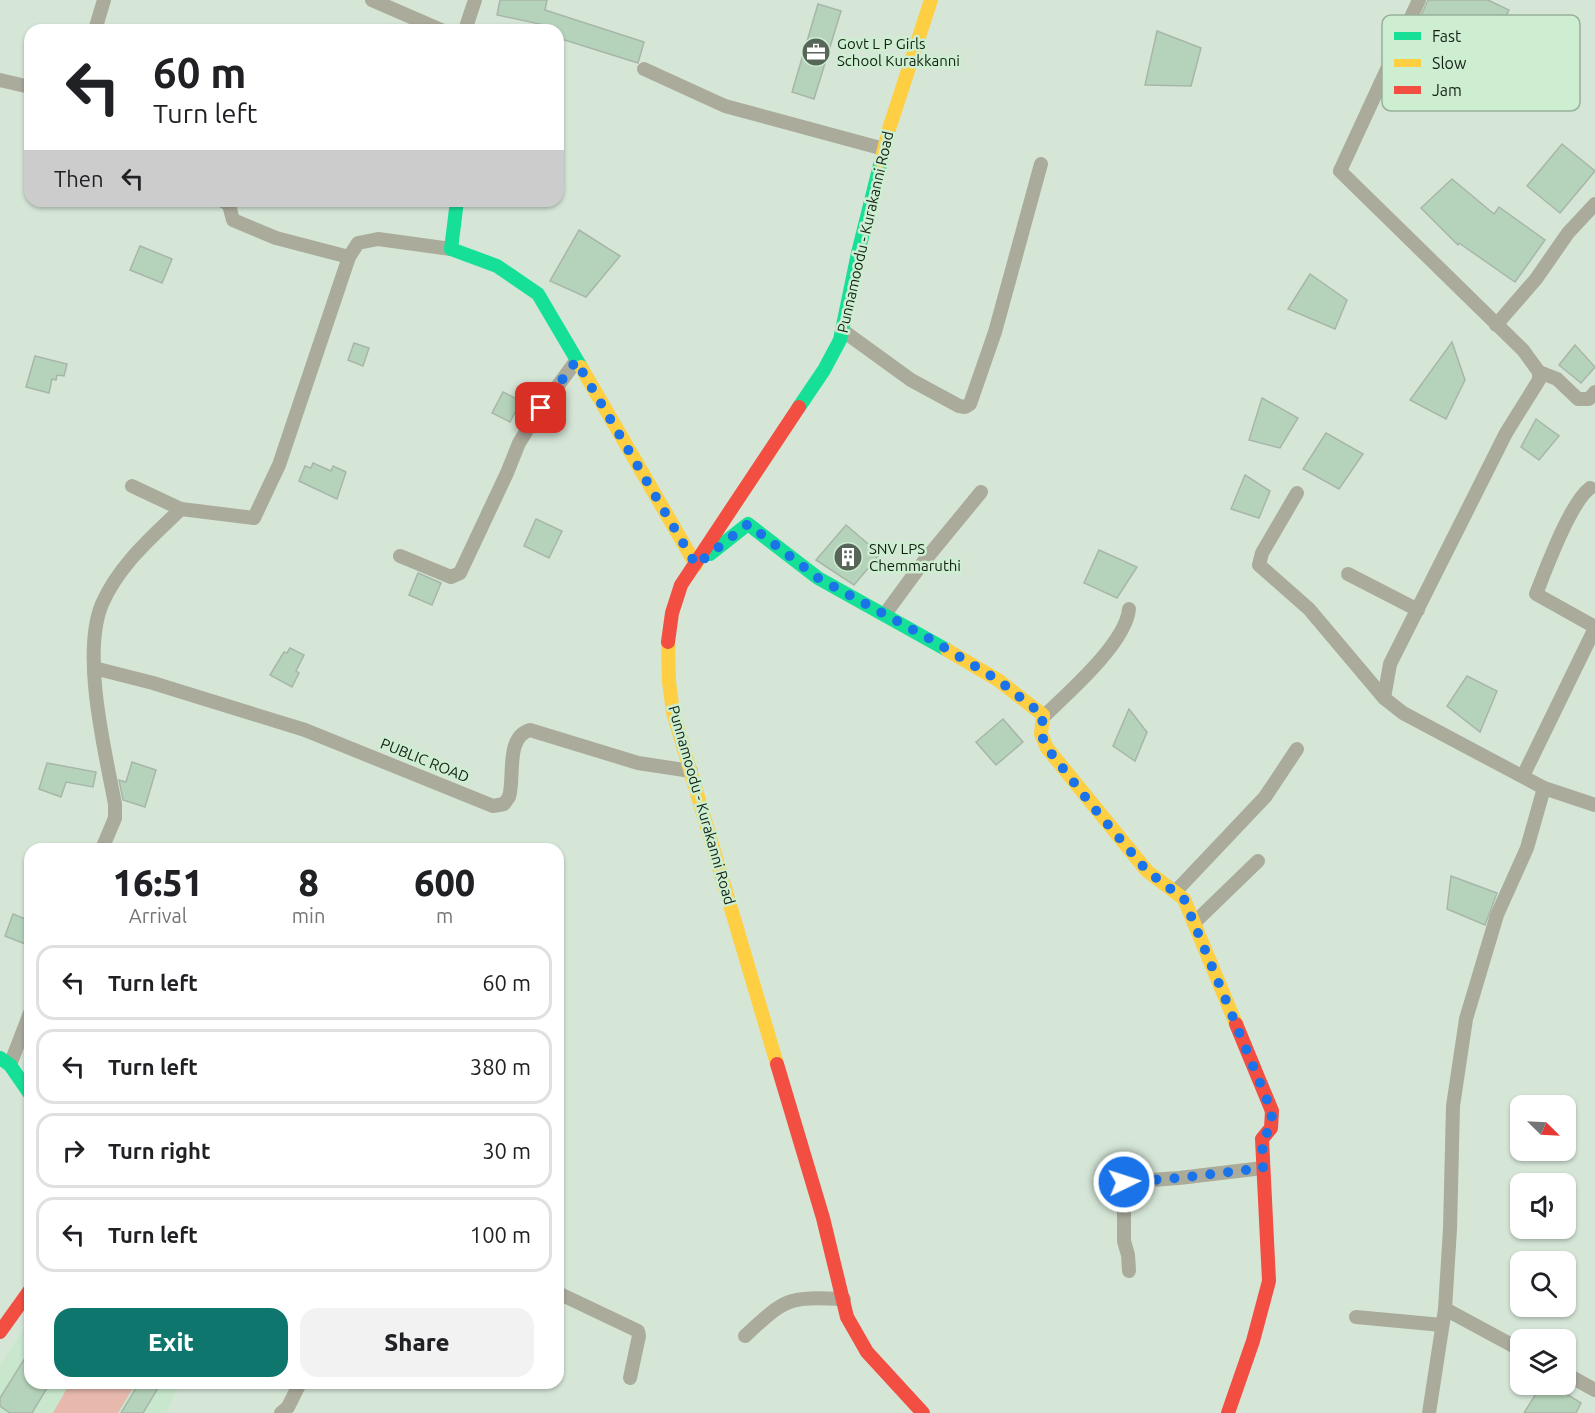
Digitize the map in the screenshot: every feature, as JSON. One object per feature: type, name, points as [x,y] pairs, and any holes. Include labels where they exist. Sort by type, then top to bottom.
[{"type":"street","points":[[97,24],[104,0]]},
{"type":"street","points":[[372,0],[427,24]]},
{"type":"street","points":[[467,24],[475,0]]},
{"type":"street","name":"Punnamoodu - Kurakanni Road","points":[[923,1413],[867,1352],[850,1325],[824,1218],[671,703],[669,650],[673,603],[681,585],[824,370],[840,340],[858,253],[884,149],[931,0]]},
{"type":"street","points":[[1412,15],[1419,0]]},
{"type":"street","points":[[644,69],[725,106],[884,149]]},
{"type":"street","points":[[0,80],[24,86]]},
{"type":"street","points":[[1382,80],[1340,171],[1523,350],[1539,372],[1539,380],[1506,433],[1390,664],[1384,698]]},
{"type":"street","points":[[842,330],[911,380],[960,406],[965,407],[970,404],[995,332],[1041,164]]},
{"type":"street","points":[[1496,325],[1536,279],[1568,233],[1595,204]]},
{"type":"street","points":[[230,207],[233,220],[276,238],[349,257]]},
{"type":"street","points":[[451,249],[456,207]]},
{"type":"street","points":[[132,486],[181,509],[254,518],[279,465],[349,257],[358,243],[378,239],[451,249],[485,259],[516,275],[538,294],[696,565],[748,524],[818,578],[998,680],[1022,697],[1043,717]]},
{"type":"street","points":[[400,556],[451,577],[460,573],[519,443],[576,361]]},
{"type":"street","points":[[1539,372],[1552,376],[1578,399],[1588,399],[1595,392]]},
{"type":"street","points":[[1523,776],[1595,627],[1536,594],[1568,521],[1583,494],[1590,488]]},
{"type":"street","points":[[885,614],[921,565],[981,492]]},
{"type":"street","points":[[1297,493],[1262,553],[1259,565],[1309,609],[1384,698],[1403,713],[1545,788],[1595,805]]},
{"type":"street","points":[[105,843],[115,818],[115,804],[99,716],[94,668],[97,620],[106,597],[135,553],[181,509]]},
{"type":"street","points":[[1348,574],[1418,610]]},
{"type":"street","points":[[1129,609],[1126,621],[1104,654],[1043,717],[1041,734],[1047,748],[1147,871],[1184,899],[1272,1112],[1271,1128],[1262,1139],[1269,1281],[1266,1299],[1228,1413]]},
{"type":"street","name":"PUBLIC ROAD","points":[[94,668],[153,683],[305,730],[493,806],[504,804],[509,797],[515,744],[522,734],[530,730],[638,763],[692,771]]},
{"type":"street","points":[[1176,891],[1265,797],[1297,749]]},
{"type":"street","points":[[1429,1413],[1444,1309],[1450,1229],[1453,1106],[1466,1019],[1497,915],[1527,848],[1545,788]]},
{"type":"street","points":[[1194,923],[1258,861]]},
{"type":"street","points":[[24,1025],[5,1061],[24,1086]]},
{"type":"street","points":[[1129,1271],[1124,1240],[1124,1182],[1263,1168]]},
{"type":"street","points":[[564,1296],[638,1331],[639,1336],[630,1378]]},
{"type":"street","points":[[0,1332],[24,1298]]},
{"type":"street","points":[[745,1336],[772,1310],[791,1300],[844,1299]]},
{"type":"street","points":[[1444,1309],[1510,1344]]},
{"type":"street","points":[[1356,1317],[1442,1325]]},
{"type":"street","points":[[1576,1380],[1595,1390]]},
{"type":"street","points":[[290,1411],[298,1389]]},
{"type":"shaded area","points":[[24,1328],[24,1389],[177,1389],[166,1413],[0,1413],[0,1365]]},
{"type":"shaded area","points":[[67,1389],[132,1389],[118,1413],[53,1413]]},
{"type":"building","points":[[500,0],[547,0],[545,10],[644,42],[638,63],[564,40],[564,24],[540,24],[497,15]]},
{"type":"building","points":[[1428,0],[1488,0],[1509,10],[1507,15],[1421,15]]},
{"type":"building","name":"Govt L P Girls School Kurakkanni","points":[[818,4],[841,11],[814,99],[792,92]]},
{"type":"building","points":[[1157,31],[1201,48],[1191,86],[1145,85]]},
{"type":"building","points":[[1562,144],[1595,171],[1560,213],[1527,186]]},
{"type":"building","points":[[1452,179],[1494,214],[1499,207],[1545,240],[1515,282],[1459,243],[1458,245],[1421,208]]},
{"type":"building","points":[[579,230],[620,256],[586,297],[550,281]]},
{"type":"building","points":[[140,246],[172,259],[162,283],[130,270]]},
{"type":"building","points":[[1310,274],[1347,300],[1335,329],[1288,309]]},
{"type":"building","points":[[1452,342],[1465,380],[1446,419],[1410,400]]},
{"type":"building","points":[[354,343],[369,348],[363,366],[348,360]]},
{"type":"building","points":[[1575,345],[1595,367],[1581,383],[1559,365]]},
{"type":"building","points":[[35,356],[67,364],[64,376],[57,375],[56,380],[52,379],[49,393],[26,387]]},
{"type":"building","points":[[503,392],[521,401],[510,422],[492,413]]},
{"type":"building","points":[[1262,398],[1298,418],[1280,448],[1249,440]]},
{"type":"building","points":[[1536,419],[1559,436],[1539,460],[1521,447]]},
{"type":"building","points":[[1326,433],[1363,454],[1339,489],[1303,469]]},
{"type":"building","points":[[313,463],[331,471],[333,466],[346,472],[337,499],[299,481],[305,466],[311,468]]},
{"type":"building","points":[[1245,475],[1270,491],[1259,518],[1231,509]]},
{"type":"building","points":[[536,519],[562,531],[549,558],[524,546]]},
{"type":"building","name":"SNV LPS Chemmaruthi","points":[[846,525],[880,554],[854,585],[816,560]]},
{"type":"building","points":[[1099,550],[1137,567],[1117,598],[1084,583]]},
{"type":"building","points":[[418,573],[441,583],[432,605],[409,595]]},
{"type":"building","points":[[290,648],[304,655],[296,671],[299,673],[292,687],[270,675],[284,652],[287,653]]},
{"type":"building","points":[[1467,676],[1497,691],[1480,732],[1447,706]]},
{"type":"building","points":[[1129,709],[1147,732],[1135,761],[1113,746]]},
{"type":"building","points":[[1003,719],[1023,742],[996,765],[976,742]]},
{"type":"building","points":[[132,762],[156,770],[145,807],[123,800],[119,780],[126,782]]},
{"type":"building","points":[[47,763],[96,772],[93,787],[66,782],[61,797],[39,789]]},
{"type":"building","points":[[1451,876],[1497,893],[1485,925],[1447,909]]},
{"type":"building","points":[[13,914],[24,919],[24,944],[5,936]]},
{"type":"building","points":[[24,1360],[24,1389],[46,1389],[32,1413],[10,1413],[0,1406],[0,1398]]},
{"type":"building","points":[[135,1389],[157,1389],[143,1413],[121,1413]]},
{"type":"building","points":[[1535,1395],[1568,1395],[1581,1403],[1576,1413],[1524,1413]]},
{"type":"traffic: fast","points":[[799,407],[824,370],[840,340],[858,253],[881,161]]},
{"type":"traffic: fast","points":[[456,207],[451,249],[497,266],[538,294],[581,367]]},
{"type":"traffic: fast","points":[[710,554],[748,524],[818,578],[947,650]]},
{"type":"traffic: fast","points":[[0,1058],[10,1065],[24,1085]]},
{"type":"traffic: slow","points":[[881,161],[889,129],[931,0]]},
{"type":"traffic: slow","points":[[581,367],[696,565]]},
{"type":"traffic: slow","points":[[668,642],[669,682],[673,712],[777,1064]]},
{"type":"traffic: slow","points":[[947,650],[998,680],[1043,715],[1041,734],[1047,748],[1147,871],[1184,899],[1236,1024]]},
{"type":"traffic: jam","points":[[668,642],[672,613],[681,585],[799,407]]},
{"type":"traffic: jam","points":[[1228,1413],[1253,1341],[1269,1281],[1262,1139],[1271,1128],[1272,1111],[1236,1024]]},
{"type":"traffic: jam","points":[[777,1064],[823,1218],[847,1317],[867,1352],[923,1413]]},
{"type":"traffic: jam","points":[[0,1332],[24,1298]]},
{"type":"place","name":"Govt L P Girls School Kurakkanni","points":[[816,52]]},
{"type":"place","name":"SNV LPS Chemmaruthi","points":[[848,557]]},
{"type":"route","points":[[541,408],[576,361],[696,565],[748,524],[818,578],[930,639],[1022,697],[1043,715],[1041,734],[1047,748],[1093,807],[1147,871],[1184,899],[1272,1112],[1271,1128],[1262,1139],[1263,1168],[1124,1182]]}]
